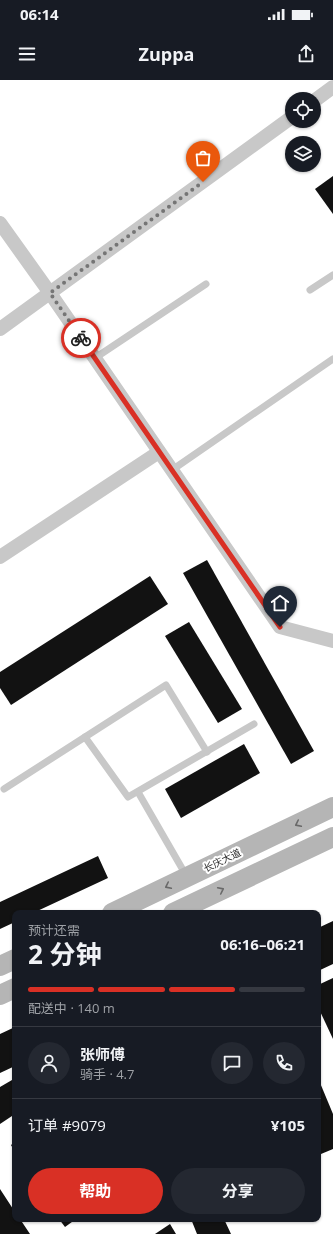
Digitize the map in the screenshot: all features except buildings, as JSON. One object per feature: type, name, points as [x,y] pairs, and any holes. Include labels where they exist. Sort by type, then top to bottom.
[{"type":"main road","name":"长庆大道","points":[[118,910],[333,807]]},
{"type":"main road","points":[[179,910],[333,836]]},
{"type":"main road","points":[[0,966],[12,960]]},
{"type":"main road","points":[[0,995],[12,989]]},
{"type":"street","points":[[321,96],[333,87]]},
{"type":"street","points":[[0,328],[285,122]]},
{"type":"street","points":[[0,223],[50,293],[280,627],[333,641]]},
{"type":"street","points":[[0,557],[159,452]]},
{"type":"lane","points":[[310,290],[333,276]]},
{"type":"lane","points":[[95,358],[206,284]]},
{"type":"lane","points":[[172,470],[333,359]]},
{"type":"lane","points":[[4,789],[166,685],[207,752]]},
{"type":"lane","points":[[85,737],[128,797],[254,724]]},
{"type":"lane","points":[[138,792],[187,877]]},
{"type":"way so far","points":[[81,338],[50,293],[203,182]]},
{"type":"route","points":[[81,338],[280,627]]}]
